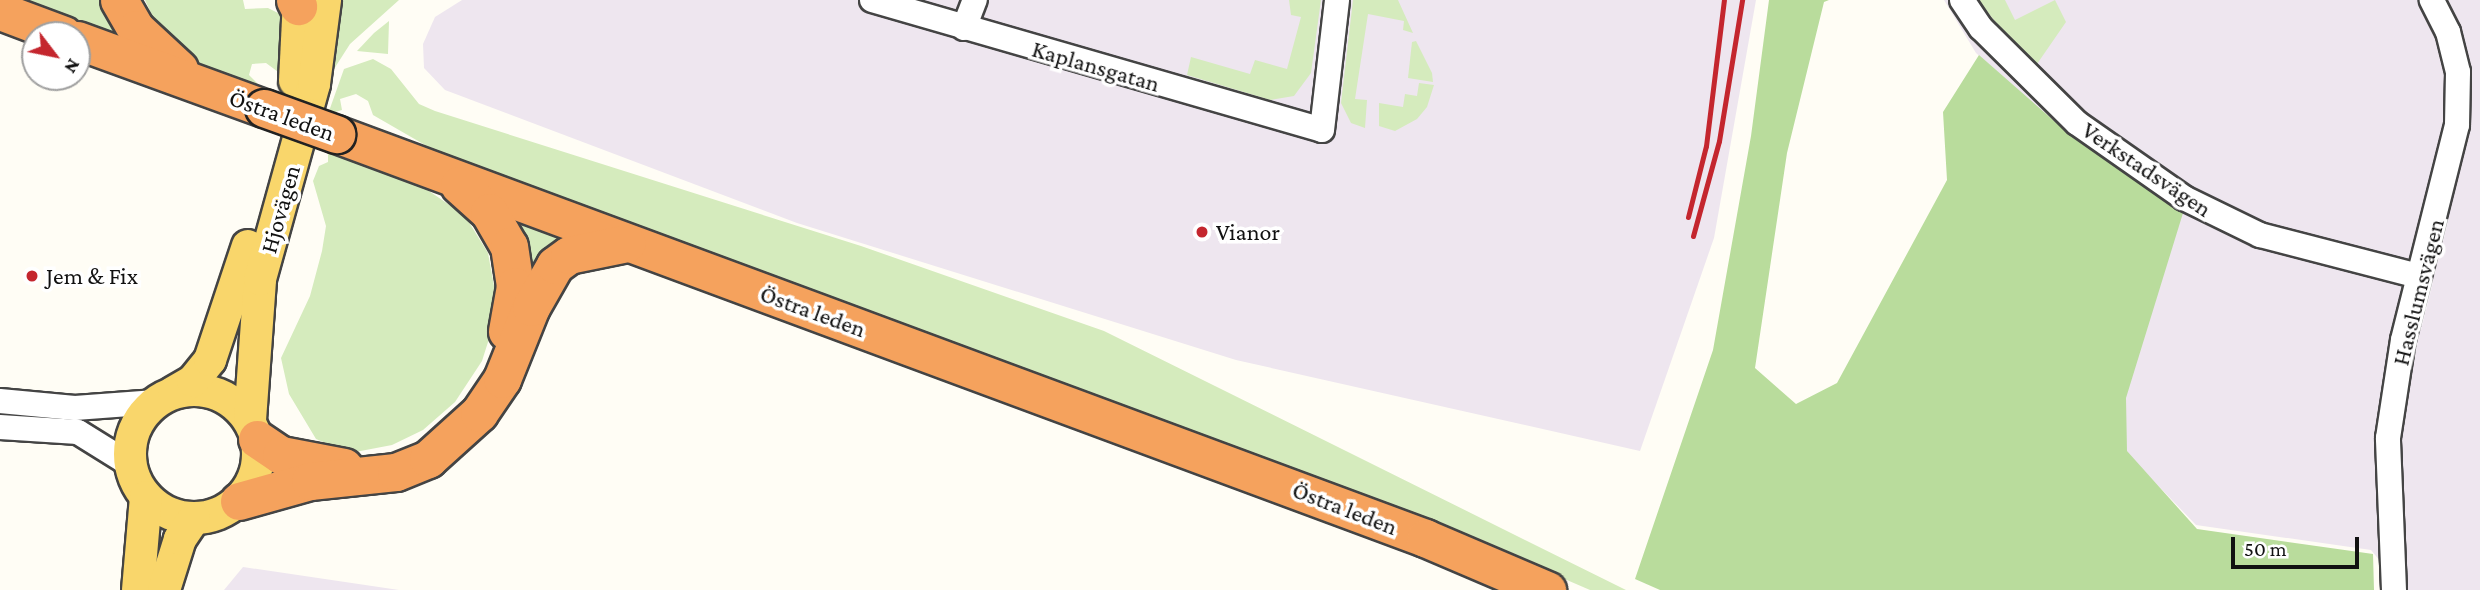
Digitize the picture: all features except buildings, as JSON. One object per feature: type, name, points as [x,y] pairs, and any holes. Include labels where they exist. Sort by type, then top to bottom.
[{"type":"highway","points":[[120,0],[146,40],[199,85]]},
{"type":"highway","points":[[0,11],[27,21]]},
{"type":"highway","name":"Östra leden","points":[[91,45],[1412,533],[1547,590]]},
{"type":"highway","points":[[254,430],[281,455],[311,463],[365,464],[424,446],[472,405],[503,351],[512,309],[513,265],[501,229],[448,176]]},
{"type":"highway","points":[[239,501],[310,481],[396,471],[428,459],[479,412],[502,379],[531,307],[555,265],[569,255],[628,243]]},
{"type":"main road","name":"Hjovägen","points":[[165,397],[193,381],[210,360],[222,331],[295,84],[304,2]]},
{"type":"main road","name":"Hjovägen","points":[[254,430],[260,279],[314,84],[304,2]]},
{"type":"main road","points":[[208,390],[232,401],[254,430],[256,472],[239,501],[210,516],[194,519],[160,509],[146,497],[131,465],[134,430],[165,397],[208,390]]},
{"type":"main road","points":[[138,590],[146,497]]},
{"type":"main road","points":[[164,590],[180,539],[194,519]]},
{"type":"street","name":"Kaplansgatan","points":[[872,0],[1322,130],[1337,0]]},
{"type":"street","points":[[964,28],[975,0]]},
{"type":"street","name":"Verkstadsvägen","points":[[1962,0],[1981,29],[2077,123],[2183,198],[2260,235],[2418,276]]},
{"type":"street","name":"Hasslumsvägen","points":[[2394,590],[2389,438],[2418,276],[2457,125],[2458,72],[2448,32],[2432,0]]},
{"type":"street","points":[[0,401],[75,408],[165,397]]},
{"type":"street","points":[[0,427],[70,430],[94,439],[131,465]]},
{"type":"shaded area","points":[[462,0],[1756,0],[1714,238],[1640,451],[1236,360],[797,223],[445,90],[424,68],[423,44],[435,17]]},
{"type":"shaded area","points":[[1944,0],[2480,0],[2480,590],[2404,590],[2371,550],[2196,525],[2124,450],[2065,133],[1976,53]]},
{"type":"shaded area","points":[[243,567],[399,590],[224,590]]},
{"type":"green space","points":[[13,0],[107,0],[139,46],[91,28],[91,21],[71,21]]},
{"type":"green space","points":[[145,0],[243,0],[245,9],[268,8],[280,14],[288,43],[285,77],[266,63],[252,64],[249,75],[267,93],[195,61],[164,41]]},
{"type":"green space","points":[[336,0],[399,0],[350,44],[334,69],[329,66]]},
{"type":"green space","points":[[1289,0],[1321,0],[1311,73],[1294,96],[1270,100],[1187,75],[1191,57],[1250,74],[1255,60],[1287,69],[1301,17],[1291,15]]},
{"type":"green space","points":[[1353,0],[1398,0],[1413,33],[1403,30],[1404,21],[1368,14],[1355,99],[1367,100],[1365,128],[1351,123],[1341,103]]},
{"type":"green space","points":[[1769,0],[1829,0],[1824,2],[1787,153],[1755,368],[1796,404],[1837,383],[1947,180],[1943,112],[1979,55],[2070,135],[2183,213],[2126,398],[2127,451],[2197,529],[2373,554],[2374,590],[1660,590],[1635,579],[1713,350],[1751,136]]},
{"type":"green space","points":[[1978,0],[2005,0],[2015,20],[2055,0],[2066,22],[2037,64],[2012,43]]},
{"type":"green space","points":[[389,21],[388,54],[357,51],[374,33]]},
{"type":"green space","points":[[1416,41],[1432,73],[1433,82],[1408,78],[1412,42]]},
{"type":"green space","points":[[373,59],[391,69],[419,104],[435,111],[861,246],[1104,331],[1626,590],[1590,590],[1417,515],[451,160],[373,115],[368,101],[356,94],[340,99],[342,110],[328,114],[344,69]]},
{"type":"green space","points":[[1419,83],[1434,85],[1427,107],[1417,119],[1395,131],[1379,126],[1379,103],[1403,107],[1405,94],[1417,96]]},
{"type":"green space","points":[[328,152],[423,187],[467,219],[488,253],[496,297],[495,320],[482,361],[455,402],[423,430],[392,445],[350,453],[316,439],[289,394],[281,358],[310,296],[322,251],[326,226],[313,181],[319,166],[328,162]]},
{"type":"green space","points":[[510,217],[563,237],[563,243],[533,282]]},
{"type":"railway","points":[[1688,217],[1706,146],[1724,0]]},
{"type":"railway","points":[[1693,236],[1719,141],[1742,0]]},
{"type":"place","name":"Vianor","points":[[1202,232]]},
{"type":"place","name":"Jem & Fix","points":[[32,276]]}]
